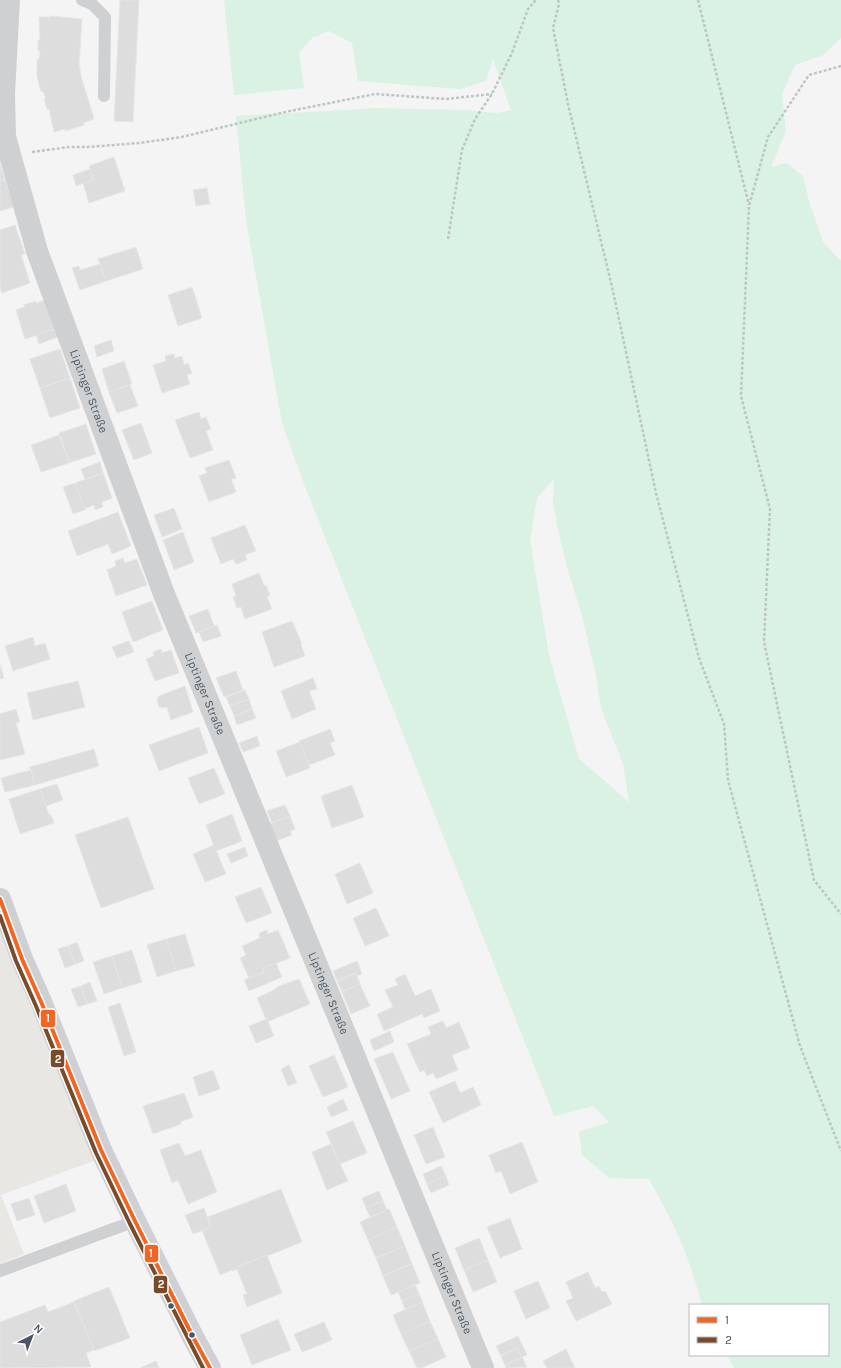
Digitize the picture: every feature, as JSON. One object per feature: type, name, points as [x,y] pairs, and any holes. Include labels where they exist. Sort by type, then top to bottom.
[{"type":"street","name":"Liptinger Straße","points":[[9,0],[4,94],[5,142],[37,251],[164,594],[483,1368]]},
{"type":"street","points":[[0,899],[22,958],[101,1150],[135,1221],[210,1368]]},
{"type":"lane","points":[[82,0],[92,4],[105,17],[104,96]]},
{"type":"lane","points":[[0,1271],[135,1221]]},
{"type":"path","points":[[448,239],[462,150],[475,119],[492,94],[512,53],[528,9],[536,0]]},
{"type":"path","points":[[558,0],[559,4],[553,28],[568,104],[613,291],[656,493],[699,658],[724,724],[728,780],[800,1046],[841,1151]]},
{"type":"path","points":[[698,0],[749,206]]},
{"type":"path","points":[[841,66],[808,75],[768,137],[749,206],[741,396],[770,509],[764,642],[814,880],[841,914]]},
{"type":"path","points":[[5,142],[39,151],[69,147],[138,143],[182,137],[285,112],[375,94],[446,99],[492,94]]},
{"type":"shaded area","points":[[0,928],[27,998],[99,1159],[1,1195],[24,1254],[0,1264]]},
{"type":"green space","points":[[224,0],[841,0],[841,38],[823,55],[795,65],[782,94],[786,131],[771,167],[787,163],[803,176],[809,201],[823,242],[840,260],[841,259],[841,1368],[734,1368],[728,1356],[829,1356],[829,1304],[702,1304],[680,1240],[649,1179],[609,1178],[582,1155],[579,1132],[609,1122],[593,1106],[554,1116],[304,484],[282,423],[246,220],[236,116],[376,108],[467,110],[497,113],[511,110],[493,59],[486,81],[461,89],[358,81],[352,43],[329,31],[312,38],[299,53],[304,88],[234,95]],"holes":[[[554,479],[553,501],[568,570],[582,616],[596,675],[601,708],[623,764],[629,802],[579,759],[549,655],[530,540],[537,498]]]},
{"type":"building","points":[[120,0],[139,0],[133,122],[114,121]]},
{"type":"building","points":[[51,16],[82,19],[79,64],[81,76],[94,119],[83,123],[84,125],[65,131],[65,129],[54,132],[49,109],[47,109],[44,99],[46,99],[43,91],[41,92],[37,76],[37,59],[39,59],[40,51],[38,51],[38,40],[40,40],[39,17]]},
{"type":"building","points":[[114,157],[125,191],[89,203],[83,183],[94,179],[89,166]]},
{"type":"building","points":[[0,164],[5,180],[0,181]]},
{"type":"building","points":[[90,169],[94,179],[76,186],[73,175]]},
{"type":"building","points":[[5,180],[14,207],[0,211],[0,181]]},
{"type":"building","points":[[207,188],[210,204],[196,206],[193,190]]},
{"type":"building","points":[[15,225],[25,254],[21,255],[30,283],[2,293],[0,287],[0,230]]},
{"type":"building","points":[[136,247],[143,269],[106,281],[98,259]]},
{"type":"building","points":[[100,264],[106,281],[80,290],[72,268],[79,266],[80,270]]},
{"type":"building","points":[[192,287],[202,318],[178,326],[168,295]]},
{"type":"building","points":[[46,300],[55,329],[25,339],[16,310],[25,307],[24,305],[36,301],[36,303]]},
{"type":"building","points":[[55,329],[58,337],[39,344],[36,335]]},
{"type":"building","points":[[111,340],[114,351],[97,357],[94,346]]},
{"type":"building","points":[[60,349],[70,378],[40,388],[30,359]]},
{"type":"building","points":[[174,354],[175,358],[182,356],[184,365],[188,363],[192,373],[187,375],[190,384],[162,393],[153,365],[166,361],[165,356]]},
{"type":"building","points":[[124,361],[132,384],[109,392],[102,369]]},
{"type":"building","points":[[70,378],[80,408],[50,418],[40,388]]},
{"type":"building","points":[[130,385],[138,406],[117,413],[109,392]]},
{"type":"building","points":[[199,412],[201,419],[206,417],[211,429],[206,431],[213,450],[190,458],[175,420]]},
{"type":"building","points":[[141,423],[152,453],[134,460],[122,430]]},
{"type":"building","points":[[86,424],[96,454],[69,463],[59,433]]},
{"type":"building","points":[[59,435],[69,463],[41,472],[31,445]]},
{"type":"building","points":[[229,460],[236,478],[231,479],[236,492],[209,502],[199,476],[207,473],[205,468]]},
{"type":"building","points":[[100,462],[103,473],[85,479],[81,469]]},
{"type":"building","points":[[103,473],[112,498],[102,502],[103,507],[95,510],[94,505],[84,509],[75,483]]},
{"type":"building","points":[[75,483],[85,510],[73,514],[63,487]]},
{"type":"building","points":[[174,508],[182,529],[162,537],[154,515]]},
{"type":"building","points":[[118,512],[131,546],[112,554],[108,544],[77,556],[68,531]]},
{"type":"building","points":[[245,525],[256,551],[245,555],[247,560],[236,564],[233,559],[221,564],[211,538]]},
{"type":"building","points":[[183,532],[194,562],[174,570],[163,540]]},
{"type":"building","points":[[123,558],[125,563],[137,559],[147,585],[116,596],[107,570],[116,566],[115,561]]},
{"type":"building","points":[[259,573],[264,586],[266,585],[270,595],[267,597],[272,609],[245,619],[241,607],[237,608],[233,597],[236,596],[232,584]]},
{"type":"building","points":[[152,601],[163,630],[133,642],[122,612]]},
{"type":"building","points":[[208,609],[214,626],[196,633],[189,616]]},
{"type":"building","points":[[292,621],[302,644],[301,645],[305,656],[274,667],[262,632]]},
{"type":"building","points":[[217,625],[221,636],[203,642],[199,632]]},
{"type":"building","points":[[33,637],[35,646],[45,643],[50,659],[13,671],[5,646]]},
{"type":"building","points":[[129,641],[134,652],[117,658],[112,647]]},
{"type":"building","points":[[161,649],[162,653],[171,650],[179,673],[155,681],[146,659],[154,656],[153,652]]},
{"type":"building","points":[[0,664],[4,678],[0,679]]},
{"type":"building","points":[[236,671],[243,690],[224,697],[216,678]]},
{"type":"building","points":[[313,678],[317,689],[309,691],[316,709],[292,719],[281,691]]},
{"type":"building","points":[[78,681],[85,707],[33,720],[27,693]]},
{"type":"building","points":[[185,686],[193,712],[171,720],[167,707],[159,707],[157,700],[159,696]]},
{"type":"building","points":[[245,690],[249,699],[230,706],[226,697]]},
{"type":"building","points":[[249,699],[252,709],[234,716],[230,706]]},
{"type":"building","points":[[16,709],[20,722],[16,723],[25,754],[0,760],[0,714]]},
{"type":"building","points":[[252,709],[256,718],[237,725],[234,716]]},
{"type":"building","points":[[199,727],[208,753],[159,771],[149,745]]},
{"type":"building","points":[[330,729],[335,741],[330,743],[335,755],[309,765],[299,741]]},
{"type":"building","points":[[257,736],[260,746],[243,752],[239,743]]},
{"type":"building","points":[[300,742],[310,768],[286,777],[276,751]]},
{"type":"building","points":[[94,749],[99,766],[35,785],[30,767]]},
{"type":"building","points":[[214,768],[225,794],[199,804],[188,778]]},
{"type":"building","points":[[31,770],[35,785],[5,792],[1,778]]},
{"type":"building","points":[[57,784],[63,800],[46,806],[40,789]]},
{"type":"building","points":[[352,785],[364,817],[332,828],[321,796]]},
{"type":"building","points":[[40,789],[49,815],[51,815],[54,823],[20,834],[9,799]]},
{"type":"building","points":[[285,805],[290,816],[272,823],[267,811]]},
{"type":"building","points":[[232,814],[242,841],[216,851],[206,825]]},
{"type":"building","points":[[290,816],[295,829],[290,831],[292,835],[276,841],[269,824]]},
{"type":"building","points":[[128,817],[154,889],[101,908],[75,835]]},
{"type":"building","points":[[214,845],[226,874],[205,882],[193,854]]},
{"type":"building","points":[[245,847],[248,856],[231,863],[227,854]]},
{"type":"building","points":[[360,863],[373,893],[347,904],[335,874]]},
{"type":"building","points":[[261,887],[272,913],[246,923],[235,897]]},
{"type":"building","points":[[376,908],[389,936],[365,946],[353,918]]},
{"type":"building","points":[[267,930],[268,934],[278,930],[290,958],[263,968],[264,972],[249,978],[240,958],[246,955],[242,946],[260,938],[259,933]]},
{"type":"building","points":[[185,934],[195,966],[176,971],[166,939]]},
{"type":"building","points":[[166,939],[176,971],[157,977],[147,945]]},
{"type":"building","points":[[77,942],[84,961],[75,964],[68,946]]},
{"type":"building","points":[[68,946],[75,964],[65,968],[58,949]]},
{"type":"building","points":[[132,950],[142,982],[122,988],[112,956]]},
{"type":"building","points":[[112,956],[122,988],[104,994],[93,962]]},
{"type":"building","points":[[357,961],[362,974],[357,976],[356,973],[337,981],[333,971]]},
{"type":"building","points":[[276,963],[282,977],[249,991],[244,980],[264,972],[263,968]]},
{"type":"building","points":[[356,973],[360,984],[342,992],[337,981]]},
{"type":"building","points":[[405,974],[415,996],[431,989],[440,1011],[424,1018],[422,1014],[384,1031],[377,1014],[393,1007],[385,990],[398,985],[395,979]]},
{"type":"building","points":[[299,979],[310,1004],[267,1022],[257,998],[279,986]]},
{"type":"building","points":[[90,982],[97,1001],[87,1004],[81,986]]},
{"type":"building","points":[[360,984],[370,1006],[351,1014],[342,992]]},
{"type":"building","points":[[81,986],[87,1004],[78,1007],[71,989]]},
{"type":"building","points":[[120,1003],[136,1052],[124,1056],[108,1007]]},
{"type":"building","points":[[267,1019],[274,1036],[256,1043],[249,1026]]},
{"type":"building","points":[[443,1021],[446,1028],[459,1022],[470,1048],[452,1055],[458,1070],[436,1079],[433,1073],[427,1076],[424,1070],[420,1072],[407,1044],[431,1034],[428,1027]]},
{"type":"building","points":[[390,1031],[394,1042],[374,1051],[370,1040]]},
{"type":"building","points":[[393,1052],[410,1091],[391,1099],[374,1059]]},
{"type":"building","points":[[334,1055],[348,1087],[323,1097],[309,1066]]},
{"type":"building","points":[[289,1065],[297,1083],[288,1086],[281,1069]]},
{"type":"building","points":[[213,1070],[220,1089],[199,1096],[193,1077]]},
{"type":"building","points":[[455,1081],[460,1093],[473,1087],[481,1105],[443,1123],[429,1092]]},
{"type":"building","points":[[184,1093],[193,1117],[180,1122],[181,1124],[153,1134],[143,1106]]},
{"type":"building","points":[[343,1099],[348,1110],[331,1117],[327,1107]]},
{"type":"building","points":[[353,1121],[367,1153],[340,1164],[326,1132]]},
{"type":"building","points":[[433,1127],[445,1157],[426,1164],[414,1135]]},
{"type":"building","points":[[522,1142],[538,1182],[510,1194],[501,1171],[496,1173],[489,1155]]},
{"type":"building","points":[[179,1143],[185,1156],[201,1150],[217,1192],[188,1204],[178,1180],[172,1183],[160,1150]]},
{"type":"building","points":[[331,1144],[348,1181],[327,1190],[312,1152]]},
{"type":"building","points":[[441,1166],[446,1176],[427,1184],[423,1174]]},
{"type":"building","points":[[446,1176],[449,1185],[431,1193],[427,1184]]},
{"type":"building","points":[[66,1184],[76,1211],[44,1223],[34,1196]]},
{"type":"building","points":[[281,1189],[302,1242],[220,1275],[202,1230],[211,1227],[208,1217]]},
{"type":"building","points":[[379,1191],[383,1201],[366,1208],[362,1198]]},
{"type":"building","points":[[29,1198],[35,1215],[17,1221],[11,1204]]},
{"type":"building","points":[[383,1201],[387,1210],[370,1217],[366,1208]]},
{"type":"building","points":[[204,1208],[211,1227],[193,1234],[185,1215]]},
{"type":"building","points":[[389,1209],[397,1227],[368,1240],[360,1222]]},
{"type":"building","points":[[510,1218],[522,1249],[500,1258],[487,1227]]},
{"type":"building","points":[[397,1227],[405,1246],[376,1258],[368,1240]]},
{"type":"building","points":[[479,1238],[488,1260],[464,1270],[455,1248]]},
{"type":"building","points":[[405,1246],[412,1264],[383,1276],[376,1258]]},
{"type":"building","points":[[267,1255],[282,1293],[247,1307],[243,1295],[247,1294],[237,1269],[233,1271],[232,1269]]},
{"type":"building","points":[[488,1260],[497,1282],[473,1292],[464,1270]]},
{"type":"building","points":[[412,1264],[420,1283],[391,1295],[383,1276]]},
{"type":"building","points":[[588,1272],[595,1288],[599,1286],[602,1292],[605,1291],[612,1304],[576,1321],[566,1301],[573,1298],[566,1282]]},
{"type":"building","points":[[538,1281],[550,1308],[526,1319],[514,1291]]},
{"type":"building","points":[[415,1285],[419,1294],[402,1301],[398,1292]]},
{"type":"building","points":[[109,1287],[130,1338],[94,1351],[74,1301]]},
{"type":"building","points":[[419,1294],[423,1302],[405,1309],[402,1301]]},
{"type":"building","points":[[74,1302],[94,1350],[86,1353],[91,1367],[0,1368],[0,1322],[45,1305],[48,1312]]},
{"type":"building","points":[[422,1302],[430,1321],[401,1334],[393,1315]]},
{"type":"building","points":[[278,1319],[291,1350],[252,1365],[240,1335]]},
{"type":"building","points":[[430,1321],[438,1339],[409,1351],[401,1334]]},
{"type":"building","points":[[324,1322],[332,1340],[302,1352],[294,1334]]},
{"type":"building","points":[[518,1336],[527,1355],[522,1357],[517,1348],[501,1356],[496,1346]]},
{"type":"building","points":[[438,1339],[446,1357],[421,1368],[417,1368],[409,1351]]},
{"type":"building","points":[[517,1348],[522,1357],[505,1365],[501,1356]]},
{"type":"building","points":[[566,1349],[575,1368],[547,1368],[543,1361]]},
{"type":"building","points":[[522,1357],[527,1367],[506,1368],[505,1365]]},
{"type":"building","points":[[156,1361],[159,1368],[140,1368]]},
{"type":"transit line","name":"1","points":[[0,899],[22,959],[42,1004],[101,1150],[135,1221],[210,1368]]},
{"type":"transit line","name":"2","points":[[0,916],[16,961],[96,1153],[203,1368]]}]
